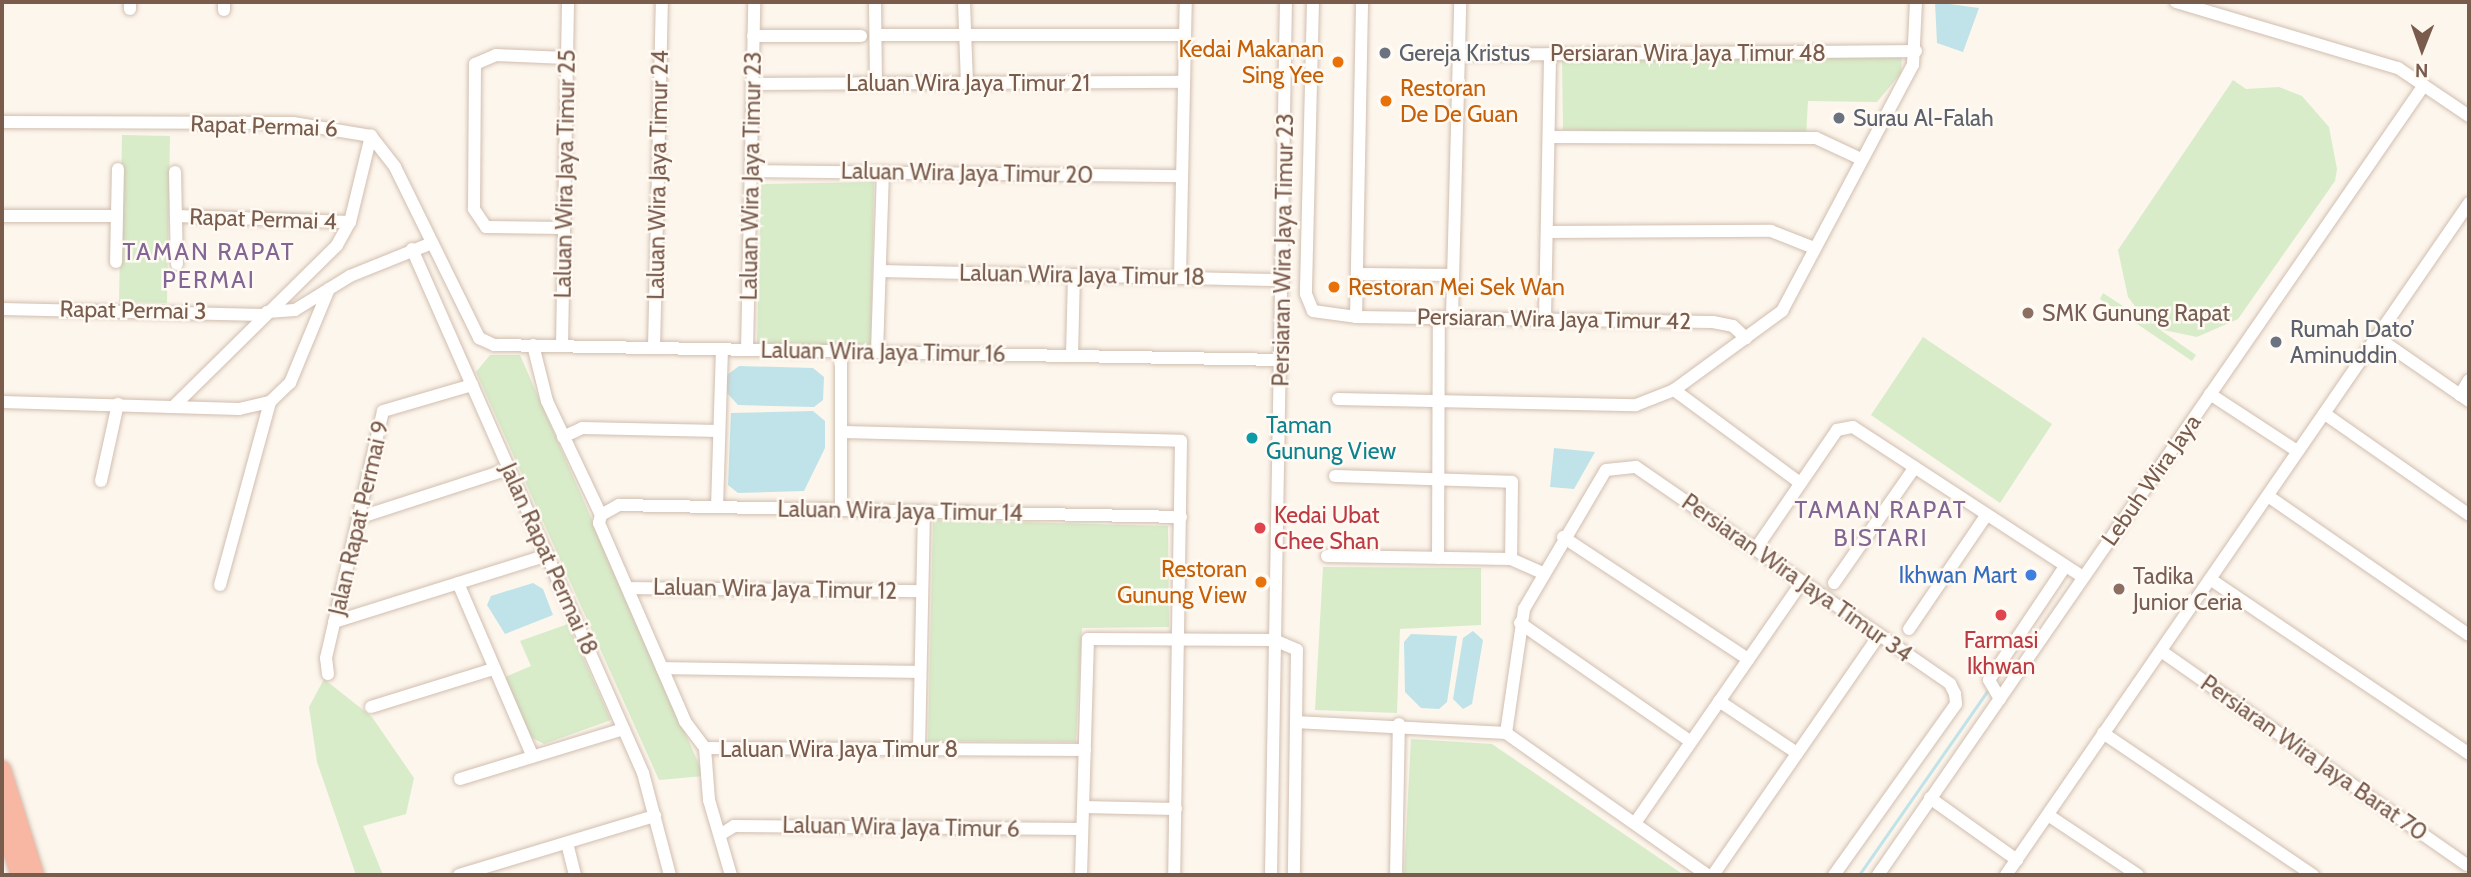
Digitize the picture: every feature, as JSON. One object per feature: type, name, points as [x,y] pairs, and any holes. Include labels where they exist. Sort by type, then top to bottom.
[{"type":"highway","points":[[2,770],[35,875]]},
{"type":"highway","points":[[2,819],[20,875]]},
{"type":"street","name":"Laluan Wira Jaya Timur 25","points":[[562,346],[568,2]]},
{"type":"street","name":"Laluan Wira Jaya Timur 24","points":[[654,348],[663,2]]},
{"type":"street","name":"Laluan Wira Jaya Timur 23","points":[[747,350],[754,2]]},
{"type":"street","points":[[874,2],[876,83]]},
{"type":"street","points":[[964,2],[967,82]]},
{"type":"street","points":[[1180,277],[1186,2]]},
{"type":"street","name":"Persiaran Wira Jaya Timur 23","points":[[1271,875],[1286,2]]},
{"type":"street","name":"Persiaran Wira Jaya Timur 42","points":[[1313,2],[1308,303],[1320,316],[1724,323],[1746,338]]},
{"type":"street","points":[[1356,317],[1362,2]]},
{"type":"street","points":[[1438,558],[1437,401],[1453,275],[1460,2]]},
{"type":"street","points":[[1338,400],[1636,405],[1674,390],[1782,311],[1916,51],[1916,2]]},
{"type":"street","points":[[2176,2],[2357,52],[2424,85],[2469,116]]},
{"type":"street","points":[[876,35],[1185,35]]},
{"type":"street","points":[[753,36],[861,36]]},
{"type":"street","name":"Persiaran Wira Jaya Timur 48","points":[[1460,55],[1916,51]]},
{"type":"street","points":[[1545,318],[1550,54]]},
{"type":"street","points":[[564,228],[486,227],[478,221],[474,196],[475,64],[496,55],[566,58]]},
{"type":"street","name":"Laluan Wira Jaya Timur 21","points":[[752,84],[1184,82]]},
{"type":"street","name":"Lebuh Wira Jaya","points":[[1878,875],[2424,85]]},
{"type":"street","name":"Rapat Permai 6","points":[[2,122],[293,123],[370,136],[395,167],[485,343]]},
{"type":"street","name":"Rapat Permai 3","points":[[174,406],[337,245],[350,222],[370,136]]},
{"type":"street","points":[[1549,137],[1815,138],[1861,159]]},
{"type":"street","points":[[116,262],[118,169]]},
{"type":"street","name":"Laluan Wira Jaya Timur 20","points":[[752,171],[1182,176]]},
{"type":"street","points":[[176,172],[177,264]]},
{"type":"street","points":[[877,352],[883,172]]},
{"type":"street","points":[[2006,875],[2469,203]]},
{"type":"street","points":[[2,216],[117,216]]},
{"type":"street","name":"Rapat Permai 4","points":[[176,216],[350,222]]},
{"type":"street","points":[[1548,232],[1771,231],[1814,248]]},
{"type":"street","points":[[412,249],[432,243]]},
{"type":"street","name":"Rapat Permai 3","points":[[2,309],[265,314],[295,310],[329,289],[412,249]]},
{"type":"street","name":"Jalan Rapat Permai 18","points":[[412,249],[624,729],[655,817],[670,875]]},
{"type":"street","name":"Laluan Wira Jaya Timur 18","points":[[880,271],[1283,280]]},
{"type":"street","points":[[1357,274],[1453,275]]},
{"type":"street","points":[[1072,356],[1074,275]]},
{"type":"street","points":[[2,402],[239,409],[270,402],[290,383],[329,289]]},
{"type":"street","points":[[2378,338],[2465,398],[2469,380]]},
{"type":"street","name":"Laluan Wira Jaya Timur 16","points":[[485,343],[1281,360]]},
{"type":"street","name":"Laluan Wira Jaya Timur 8","points":[[533,345],[563,437],[601,515],[598,523],[629,588],[662,668],[705,748],[1085,750]]},
{"type":"street","points":[[716,507],[722,349]]},
{"type":"street","points":[[841,351],[844,432],[841,509]]},
{"type":"street","name":"Jalan Rapat Permai 9","points":[[328,674],[334,622],[383,411],[472,385]]},
{"type":"street","points":[[1674,390],[1800,483]]},
{"type":"street","points":[[2210,394],[2297,452]]},
{"type":"street","points":[[220,585],[270,402]]},
{"type":"street","points":[[101,481],[118,404]]},
{"type":"street","points":[[2325,414],[2469,515]]},
{"type":"street","points":[[563,437],[582,428],[719,431]]},
{"type":"street","points":[[1757,547],[1837,430],[1867,432],[1985,517],[2064,568],[2083,577]]},
{"type":"street","points":[[844,432],[1177,439],[1183,446],[1174,875]]},
{"type":"street","name":"Persiaran Wira Jaya Timur 34","points":[[1563,537],[1606,470],[1625,464],[1757,547],[1801,583],[1950,684],[1956,704],[1834,875]]},
{"type":"street","points":[[1834,583],[1914,467]]},
{"type":"street","points":[[358,518],[509,469]]},
{"type":"street","points":[[1335,476],[1512,482],[1511,559]]},
{"type":"street","points":[[2268,496],[2469,635]]},
{"type":"street","name":"Laluan Wira Jaya Timur 14","points":[[601,515],[619,505],[1181,517]]},
{"type":"street","points":[[919,749],[918,672],[924,512]]},
{"type":"street","points":[[1909,629],[1985,517]]},
{"type":"street","points":[[1506,733],[1520,623],[1542,573],[1563,537],[1748,659]]},
{"type":"street","points":[[334,622],[548,555]]},
{"type":"street","points":[[1327,556],[1511,559],[1542,573]]},
{"type":"street","points":[[2000,699],[1989,680],[2064,568]]},
{"type":"street","points":[[2210,579],[2469,754]]},
{"type":"street","points":[[458,583],[533,757]]},
{"type":"street","points":[[1635,823],[1801,583]]},
{"type":"street","name":"Laluan Wira Jaya Timur 12","points":[[629,588],[922,591]]},
{"type":"street","points":[[1520,623],[1690,741]]},
{"type":"street","points":[[1713,875],[1878,637]]},
{"type":"street","points":[[1081,875],[1088,639],[1275,640],[1297,650],[1294,875]]},
{"type":"street","name":"Persiaran Wira Jaya Barat 70","points":[[2161,651],[2465,867]]},
{"type":"street","points":[[662,668],[918,672]]},
{"type":"street","points":[[371,707],[493,669]]},
{"type":"street","points":[[1719,701],[1797,753]]},
{"type":"street","points":[[1296,722],[1399,724],[1506,733],[1707,875]]},
{"type":"street","points":[[1396,875],[1399,724]]},
{"type":"street","points":[[460,779],[624,729]]},
{"type":"street","points":[[2103,733],[2313,875]]},
{"type":"street","points":[[705,748],[709,800],[723,833],[731,875]]},
{"type":"street","points":[[1930,798],[2017,860]]},
{"type":"street","points":[[1083,807],[1176,809]]},
{"type":"street","points":[[2048,815],[2138,875]]},
{"type":"street","points":[[459,875],[655,817]]},
{"type":"street","name":"Laluan Wira Jaya Timur 6","points":[[723,833],[734,826],[1082,829]]},
{"type":"street","points":[[567,843],[575,875]]},
{"type":"green space","points":[[1902,57],[1901,73],[1877,102],[1808,101],[1806,136],[1563,130],[1562,60]]},
{"type":"green space","points":[[2233,80],[2246,89],[2279,87],[2302,96],[2329,127],[2337,169],[2335,181],[2238,319],[2197,337],[2159,329],[2196,355],[2192,361],[2100,299],[2103,293],[2146,321],[2128,297],[2118,250]]},
{"type":"green space","points":[[122,135],[170,136],[167,303],[119,302]]},
{"type":"green space","points":[[874,182],[871,347],[757,343],[761,184]]},
{"type":"green space","points":[[1923,337],[2052,424],[2000,503],[1871,415]]},
{"type":"green space","points":[[490,355],[520,355],[704,776],[659,780],[476,372]]},
{"type":"green space","points":[[933,520],[1168,526],[1169,627],[1082,628],[1076,742],[928,741]]},
{"type":"green space","points":[[1323,567],[1481,568],[1481,625],[1400,629],[1397,713],[1315,710]]},
{"type":"green space","points":[[568,624],[611,720],[544,744],[529,736],[505,677],[531,666],[520,641]]},
{"type":"green space","points":[[324,679],[372,717],[414,778],[406,814],[363,826],[383,875],[356,875],[317,762],[309,707]]},
{"type":"green space","points":[[1411,739],[1492,744],[1684,875],[1404,875]]},
{"type":"water","points":[[1935,2],[1979,8],[1963,52],[1937,43]]},
{"type":"water","points":[[739,366],[813,368],[824,377],[823,400],[814,407],[738,405],[727,393],[727,375]]},
{"type":"water","points":[[813,411],[825,421],[825,448],[804,491],[738,493],[728,485],[731,413]]},
{"type":"water","points":[[1554,448],[1595,452],[1574,489],[1550,487]]},
{"type":"water","points":[[533,583],[543,589],[553,615],[505,634],[487,605],[491,596]]},
{"type":"water","points":[[1473,631],[1483,640],[1472,704],[1463,709],[1453,699],[1463,638]]},
{"type":"water","points":[[1411,634],[1457,636],[1447,702],[1439,709],[1421,708],[1405,692],[1404,642]]},
{"type":"waterway","points":[[1859,875],[1988,690]]},
{"type":"place","name":"Gereja Kristus","points":[[1385,53]]},
{"type":"place","name":"Kedai Makanan Sing Yee","points":[[1338,62]]},
{"type":"place","name":"Restoran De De Guan","points":[[1386,101]]},
{"type":"place","name":"Surau Al-Falah","points":[[1839,118]]},
{"type":"place","name":"Restoran Mei Sek Wan","points":[[1334,287]]},
{"type":"place","name":"SMK Gunung Rapat","points":[[2028,313]]},
{"type":"place","name":"Rumah Dato’ Aminuddin","points":[[2276,342]]},
{"type":"place","name":"Taman Gunung View","points":[[1252,438]]},
{"type":"place","name":"Kedai Ubat Chee Shan","points":[[1260,528]]},
{"type":"place","name":"Ikhwan Mart","points":[[2031,575]]},
{"type":"place","name":"Restoran Gunung View","points":[[1261,582]]},
{"type":"place","name":"Tadika Junior Ceria","points":[[2119,589]]},
{"type":"place","name":"Farmasi Ikhwan","points":[[2001,615]]},
{"type":"district","name":"TAMAN RAPAT PERMAI","points":[[209,266]]},
{"type":"district","name":"TAMAN RAPAT BISTARI","points":[[1881,524]]}]
